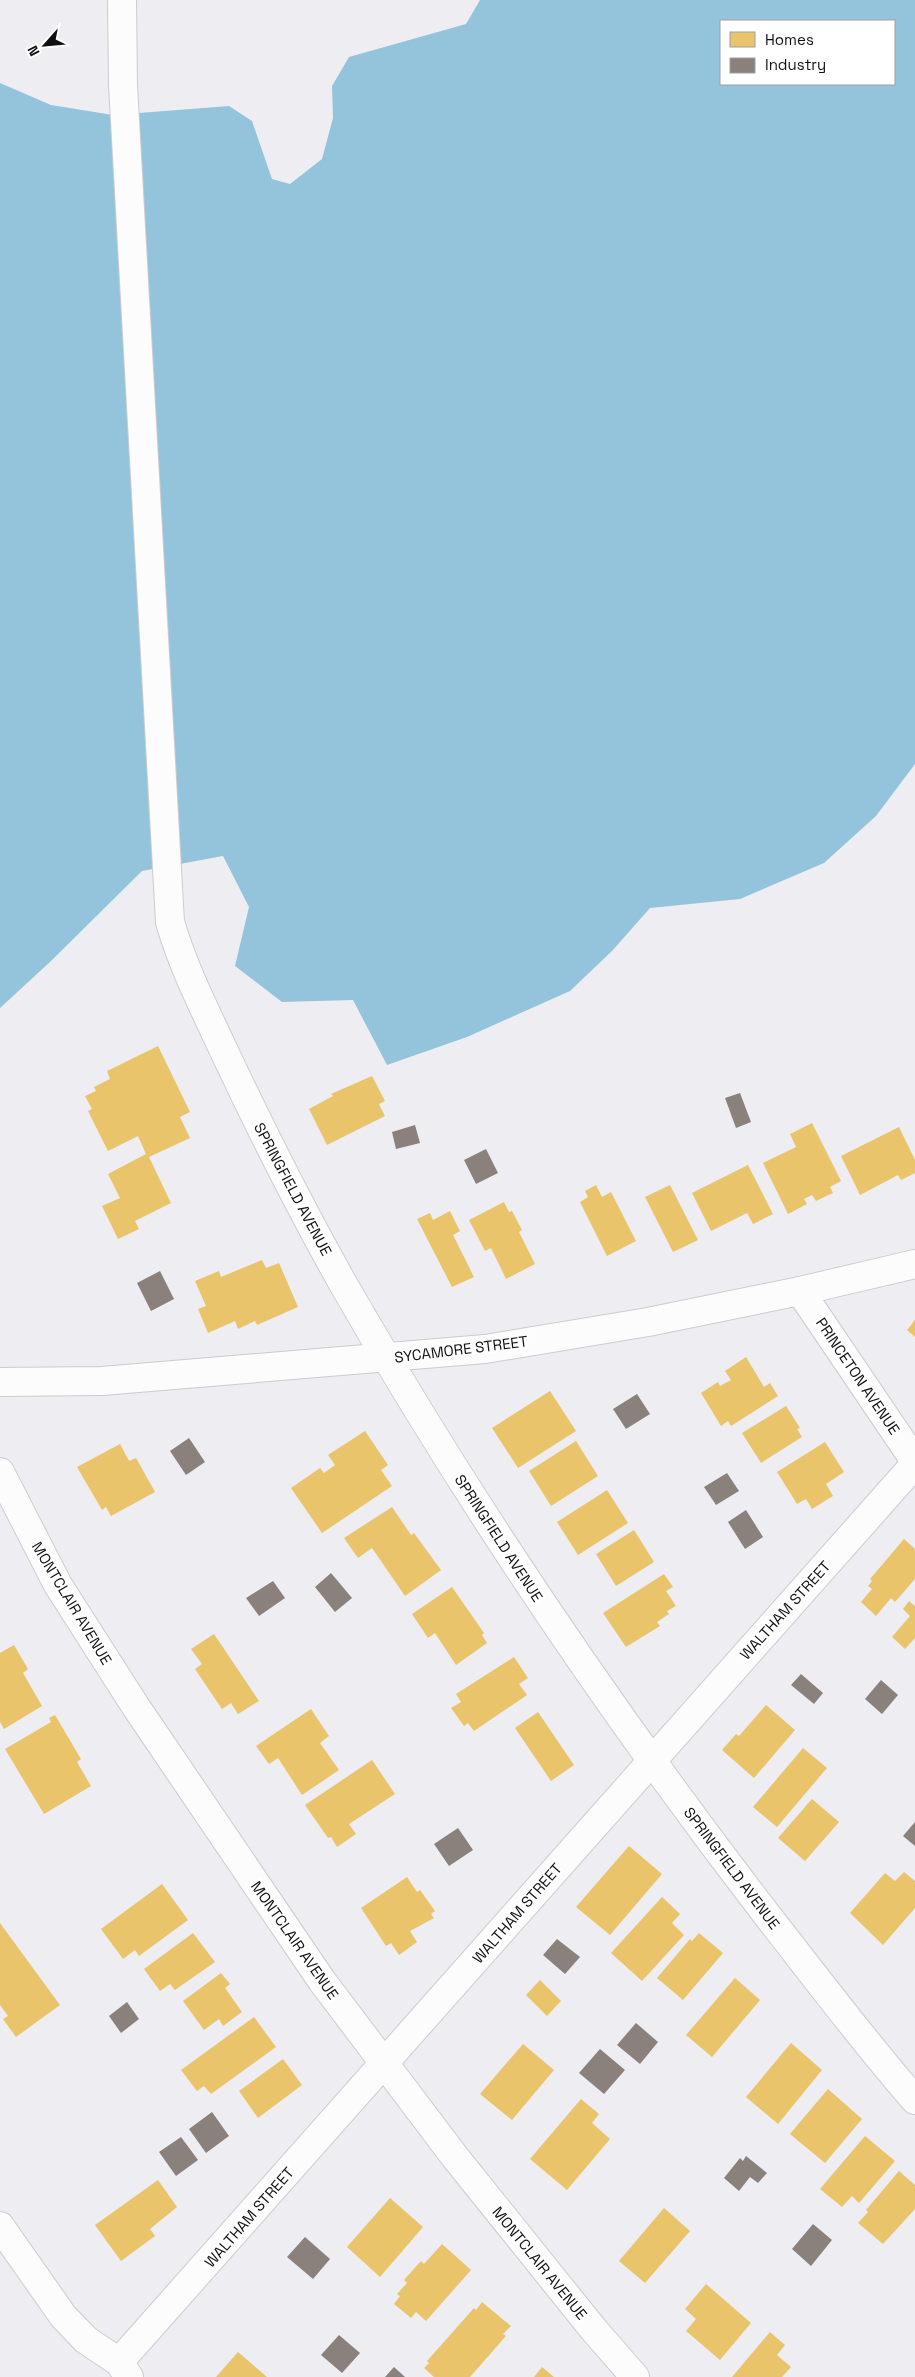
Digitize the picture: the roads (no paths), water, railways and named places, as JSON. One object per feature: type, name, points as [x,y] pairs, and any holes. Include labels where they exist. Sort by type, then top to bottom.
[{"type":"street","name":"SPRINGFIELD AVENUE","points":[[122,0],[123,85],[170,922],[179,956],[265,1138],[316,1235],[386,1358],[459,1479],[571,1648],[651,1761],[885,2066],[915,2100]]},
{"type":"street","name":"SYCAMORE STREET","points":[[0,1382],[102,1381],[485,1349],[648,1322],[800,1291],[915,1264]]},
{"type":"street","name":"PRINCETON AVENUE","points":[[800,1291],[915,1462]]},
{"type":"street","name":"WALTHAM STREET","points":[[124,2370],[383,2064],[915,1462]]},
{"type":"street","name":"MONTCLAIR AVENUE","points":[[0,1472],[58,1586],[136,1707],[322,1981],[455,2158],[635,2377]]},
{"type":"street","points":[[0,2226],[63,2316],[86,2340],[124,2370]]},
{"type":"water","points":[[480,0],[915,0],[915,764],[876,816],[824,863],[740,899],[650,908],[612,951],[570,991],[467,1037],[387,1065],[353,1000],[282,1002],[235,966],[249,907],[223,856],[142,871],[51,961],[0,1008],[0,83],[51,105],[113,115],[229,106],[252,121],[272,179],[290,184],[322,159],[333,118],[332,86],[349,57],[466,24]]}]
